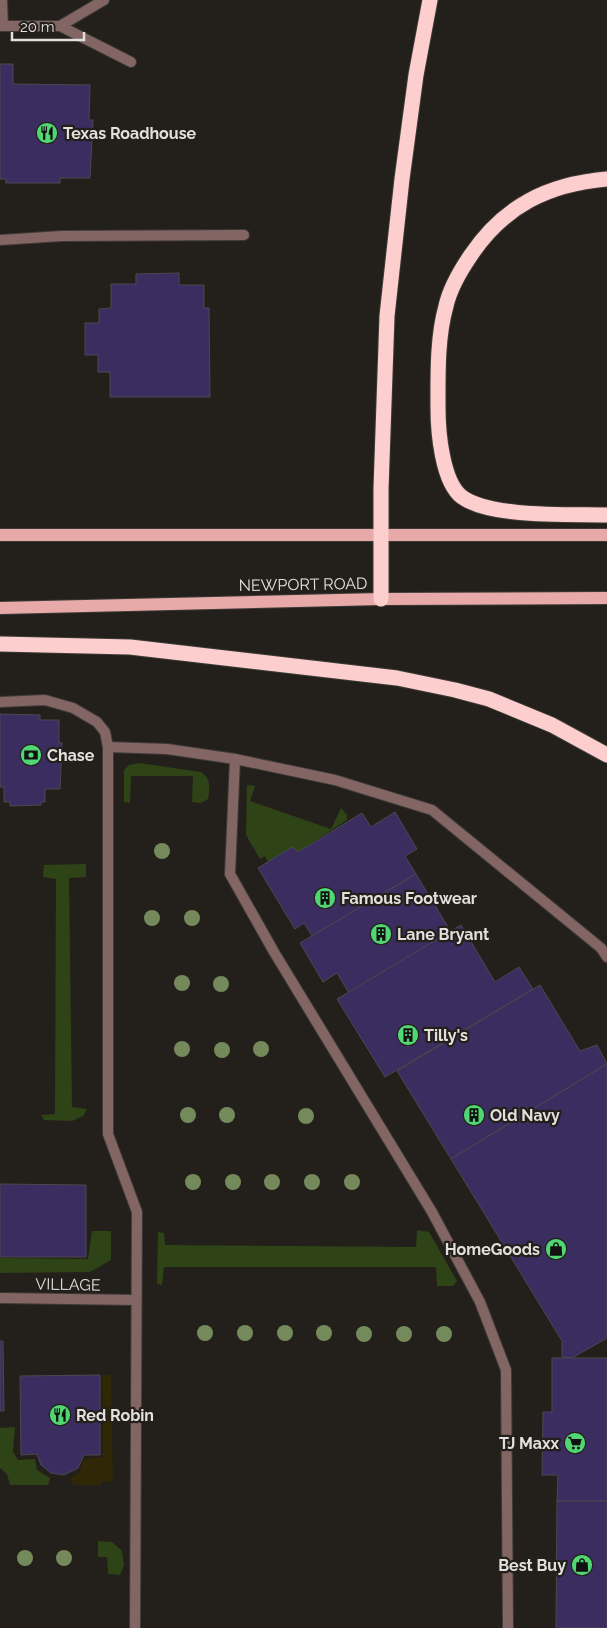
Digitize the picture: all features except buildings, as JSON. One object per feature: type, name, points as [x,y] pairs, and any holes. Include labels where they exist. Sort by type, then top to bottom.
[{"type":"highway","points":[[381,599],[386,316],[416,75],[430,0]]},
{"type":"highway","points":[[607,179],[583,181],[559,187],[534,198],[502,218],[478,245],[451,289],[446,306],[440,356],[438,414],[439,440],[444,460],[461,496],[478,506],[497,510],[607,516]]},
{"type":"highway","points":[[0,644],[130,647],[397,678],[489,699],[552,725],[607,755]]},
{"type":"main road","points":[[0,535],[607,535]]},
{"type":"main road","name":"NEWPORT ROAD","points":[[0,608],[381,599],[607,598]]},
{"type":"lane","points":[[2,0],[2,26],[60,26],[131,62]]},
{"type":"lane","points":[[60,26],[104,0]]},
{"type":"lane","points":[[0,240],[62,236],[244,235]]},
{"type":"lane","points":[[0,702],[45,700],[73,708],[97,722],[105,732],[108,747],[108,1134],[137,1212],[135,1628]]},
{"type":"lane","points":[[108,747],[167,749],[235,760],[335,780],[432,810],[601,948],[607,957]]},
{"type":"lane","points":[[235,760],[230,874],[274,952],[432,1212],[480,1302],[506,1370],[508,1628]]},
{"type":"lane","name":"VILLAGE","points":[[0,1298],[136,1300]]},
{"type":"green space","points":[[139,763],[201,772],[208,780],[208,799],[201,803],[192,802],[193,776],[131,776],[130,803],[124,802],[124,770],[129,765]]},
{"type":"green space","points":[[247,785],[255,786],[250,801],[331,829],[341,808],[347,815],[347,820],[298,852],[268,862],[265,856],[260,859],[246,835]]},
{"type":"green space","points":[[86,864],[86,877],[69,878],[72,1107],[87,1109],[83,1116],[72,1121],[44,1120],[41,1115],[55,1114],[56,879],[43,877],[44,865]]},
{"type":"green space","points":[[417,1230],[429,1232],[457,1281],[453,1286],[437,1286],[436,1267],[164,1267],[162,1285],[157,1284],[158,1232],[164,1233],[165,1245],[416,1247]]},
{"type":"green space","points":[[92,1231],[111,1231],[111,1260],[90,1272],[0,1273],[0,1258],[88,1259]]},
{"type":"green space","points":[[15,1427],[13,1452],[18,1460],[35,1459],[37,1470],[50,1478],[48,1485],[10,1485],[7,1474],[0,1468],[0,1428]]},
{"type":"green space","points":[[98,1541],[112,1542],[122,1551],[124,1565],[120,1575],[108,1574],[107,1557],[98,1557]]},
{"type":"sand","points":[[102,1375],[111,1375],[113,1482],[102,1481],[101,1485],[73,1485],[71,1478],[79,1473],[84,1459],[103,1457]]},
{"type":"place","name":"Texas Roadhouse","points":[[47,133]]},
{"type":"place","name":"Chase","points":[[31,755]]},
{"type":"place","name":"Famous Footwear","points":[[325,898]]},
{"type":"place","name":"Lane Bryant","points":[[381,934]]},
{"type":"place","name":"Tilly's","points":[[408,1035]]},
{"type":"place","name":"Old Navy","points":[[474,1115]]},
{"type":"place","name":"HomeGoods","points":[[556,1249]]},
{"type":"place","name":"Red Robin","points":[[60,1415]]},
{"type":"place","name":"TJ Maxx","points":[[575,1443]]},
{"type":"place","name":"Best Buy","points":[[582,1565]]}]
